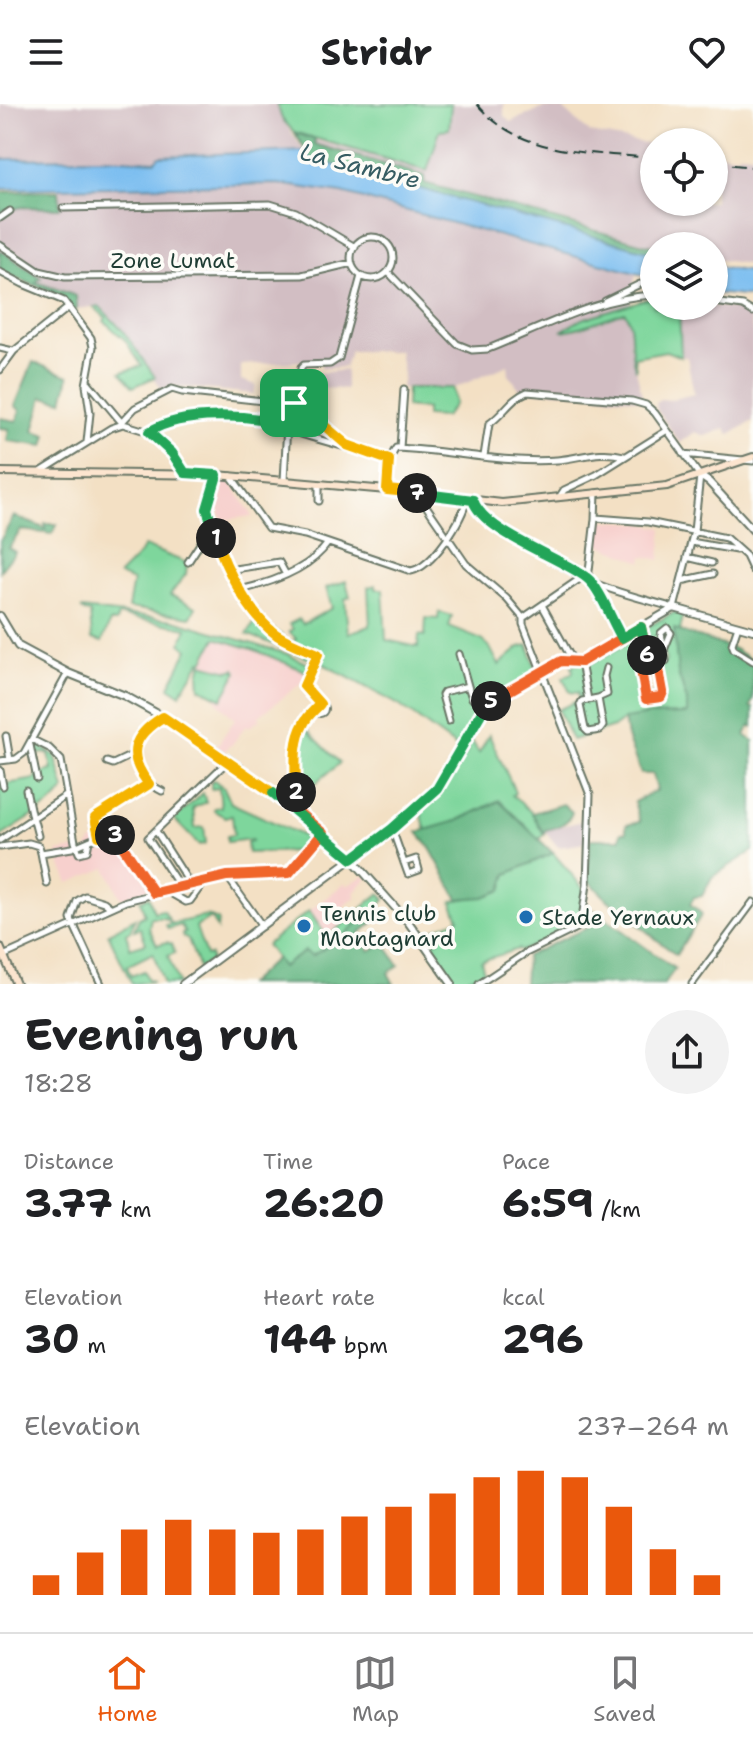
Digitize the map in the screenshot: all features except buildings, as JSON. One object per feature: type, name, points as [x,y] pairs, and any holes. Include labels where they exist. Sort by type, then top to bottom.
[{"type":"main road","points":[[0,472],[185,473],[502,503],[667,486],[751,459]]},
{"type":"main road","points":[[0,947],[16,984]]},
{"type":"street","points":[[63,208],[270,204],[296,212],[355,247]]},
{"type":"street","points":[[0,218],[10,211]]},
{"type":"street","points":[[368,238],[385,242],[393,258],[388,272],[378,278],[361,276],[352,263],[355,247],[368,238]]},
{"type":"street","name":"Zone Lumat","points":[[0,245],[39,271],[65,277],[302,275],[352,263]]},
{"type":"street","points":[[0,272],[64,301],[92,340],[86,388],[90,413],[87,442]]},
{"type":"street","points":[[388,272],[452,340],[472,350],[488,349],[601,304],[640,296]]},
{"type":"street","points":[[284,481],[287,426],[299,397],[301,368],[304,365],[333,363],[341,354],[361,276]]},
{"type":"street","points":[[601,304],[640,284]]},
{"type":"street","points":[[728,304],[743,306],[753,312]]},
{"type":"street","points":[[0,370],[14,351],[69,307]]},
{"type":"street","points":[[0,348],[14,351]]},
{"type":"street","points":[[88,381],[122,423],[149,432],[172,453],[185,473]]},
{"type":"street","points":[[42,471],[122,423],[124,417],[135,408],[172,389],[294,403],[347,445]]},
{"type":"street","points":[[400,448],[404,389]]},
{"type":"street","points":[[484,456],[489,424],[516,397],[527,392],[632,401],[646,405],[655,413],[700,476],[753,530]]},
{"type":"street","points":[[149,432],[187,418],[253,419],[287,426],[317,440],[347,445],[389,460]]},
{"type":"street","points":[[560,496],[564,490],[596,475],[666,431]]},
{"type":"street","points":[[387,490],[389,460],[396,448],[557,460],[598,452],[624,456]]},
{"type":"street","points":[[683,454],[751,459]]},
{"type":"street","points":[[217,475],[207,509],[228,570],[275,634],[317,655],[304,686],[318,707],[305,720],[299,734],[296,793],[290,805]]},
{"type":"street","points":[[231,476],[268,528],[299,533],[411,571],[425,567],[461,520],[470,500],[498,528],[587,579],[753,630]]},
{"type":"street","points":[[183,984],[392,829],[437,789],[483,710],[493,699],[561,661],[577,662],[674,608],[694,531],[700,476]]},
{"type":"street","points":[[319,484],[319,501]]},
{"type":"street","points":[[596,493],[596,518],[587,579],[622,638]]},
{"type":"street","points":[[422,494],[422,500],[466,564],[507,599],[523,618],[590,795],[585,914],[578,930],[524,954],[479,984]]},
{"type":"street","points":[[596,518],[648,522],[726,538],[746,556],[753,571]]},
{"type":"street","points":[[188,562],[212,526]]},
{"type":"street","points":[[691,542],[737,550]]},
{"type":"street","points":[[240,590],[268,583],[310,561],[328,543]]},
{"type":"street","points":[[687,557],[712,563]]},
{"type":"street","points":[[228,570],[279,562],[285,573]]},
{"type":"street","points":[[681,581],[713,574]]},
{"type":"street","points":[[523,618],[587,579]]},
{"type":"street","points":[[542,605],[564,647],[577,662],[588,700]]},
{"type":"street","points":[[0,616],[18,646],[163,717],[290,805],[352,859],[409,923],[452,984]]},
{"type":"street","points":[[738,626],[732,644],[734,649],[753,661]]},
{"type":"street","points":[[641,627],[649,666]]},
{"type":"street","points":[[561,661],[564,647]]},
{"type":"street","points":[[658,665],[663,692],[661,697],[646,699],[641,670],[649,666],[666,663],[664,650]]},
{"type":"street","points":[[459,654],[472,698],[483,710]]},
{"type":"street","points":[[598,698],[603,726],[600,730],[588,732],[580,705],[581,702],[606,696],[606,668]]},
{"type":"street","points":[[0,761],[21,755],[68,673]]},
{"type":"street","points":[[449,721],[442,692],[468,686]]},
{"type":"street","points":[[162,791],[149,784],[134,754],[143,731],[163,717]]},
{"type":"street","points":[[6,736],[10,760]]},
{"type":"street","points":[[31,742],[37,779]]},
{"type":"street","points":[[31,742],[49,748],[61,760],[76,846]]},
{"type":"street","points":[[107,762],[113,764],[134,754]]},
{"type":"street","points":[[180,887],[148,838],[229,760]]},
{"type":"street","points":[[0,770],[3,786]]},
{"type":"street","points":[[99,836],[95,822],[98,815],[149,784]]},
{"type":"street","points":[[26,790],[38,836]]},
{"type":"street","points":[[0,840],[67,795]]},
{"type":"street","points":[[392,829],[404,863]]},
{"type":"street","points":[[156,831],[191,885]]},
{"type":"street","points":[[41,853],[76,846],[107,833],[117,836],[154,893]]},
{"type":"street","points":[[3,956],[110,907],[154,893],[227,876],[289,873],[323,833]]},
{"type":"street","points":[[0,847],[32,842],[39,846],[47,884]]},
{"type":"street","points":[[227,876],[262,926]]},
{"type":"street","points":[[166,890],[186,902],[204,881]]},
{"type":"street","points":[[101,984],[71,919],[81,897],[96,899],[110,907]]},
{"type":"street","points":[[692,984],[753,902]]},
{"type":"shaded area","points":[[0,104],[277,104],[282,119],[304,151],[159,156],[155,161],[0,159]]},
{"type":"shaded area","points":[[451,104],[504,104],[504,116],[510,122],[543,108],[563,109],[590,133],[640,142],[640,216],[728,216],[728,155],[753,154],[753,265],[728,261],[728,232],[640,232],[640,243],[424,183],[425,176],[314,143],[315,140],[427,171],[440,130],[449,128]]},
{"type":"shaded area","points":[[278,184],[342,193],[636,274],[630,303],[582,319],[565,331],[625,312],[633,332],[630,343],[643,400],[567,392],[522,392],[509,375],[508,365],[450,390],[401,388],[403,375],[399,351],[350,351],[345,367],[321,369],[321,360],[241,365],[241,380],[256,385],[254,394],[173,386],[162,390],[134,345],[99,306],[77,309],[76,296],[35,281],[0,263],[0,192]]},
{"type":"shaded area","points":[[728,308],[750,314],[753,333],[753,421],[729,435],[726,428],[706,436],[695,432],[680,443],[657,410],[656,403],[661,399],[694,394],[687,357],[681,357],[679,320],[728,320]]},
{"type":"shaded area","points":[[346,370],[346,389],[306,388],[305,374]]},
{"type":"shaded area","points":[[219,480],[231,483],[253,516],[222,520]]},
{"type":"shaded area","points":[[598,520],[663,528],[660,560],[643,556],[642,562],[596,543]]},
{"type":"shaded area","points":[[216,637],[307,672],[303,682],[259,716],[260,720],[249,727],[246,725],[224,752],[216,747],[235,719],[217,702],[217,698],[200,688],[199,674]]},
{"type":"shaded area","points":[[587,820],[587,843],[558,847],[544,830]]},
{"type":"shaded area","points":[[107,835],[116,836],[149,885],[145,891],[121,898],[106,868],[69,883],[57,852],[75,849],[86,853],[91,842]]},
{"type":"shaded area","points":[[365,875],[366,879],[354,893],[356,897],[343,907],[350,918],[327,935],[309,911],[345,883],[347,886]]},
{"type":"green space","points":[[277,104],[451,104],[449,129],[440,130],[427,171],[294,132],[282,119]]},
{"type":"green space","points":[[294,132],[315,140],[314,144],[425,176],[424,183],[640,243],[640,249],[311,159]]},
{"type":"green space","points":[[59,191],[60,208],[22,207],[3,211],[0,215],[0,192]]},
{"type":"green space","points":[[0,250],[41,278],[36,282],[76,296],[77,309],[74,312],[50,292],[0,271]]},
{"type":"green space","points":[[640,301],[640,320],[679,320],[681,357],[666,351],[634,357],[636,369],[625,312],[561,331],[582,319]]},
{"type":"green space","points":[[99,306],[123,331],[155,377],[133,387],[121,372],[142,366],[125,340],[94,307]]},
{"type":"green space","points":[[33,362],[69,376],[63,401],[43,397],[34,431],[47,435],[44,446],[7,441],[9,429],[0,428],[0,418],[17,421],[20,410],[15,406]]},
{"type":"green space","points":[[407,388],[453,388],[455,403],[445,417],[426,416],[426,409],[406,407]]},
{"type":"green space","points":[[14,516],[46,529],[45,524],[57,524],[52,534],[21,530],[9,548],[15,552],[0,571],[0,541]]},
{"type":"green space","points":[[144,546],[187,563],[186,574],[170,595],[196,607],[191,617],[128,608],[133,581],[119,575]]},
{"type":"green space","points":[[346,581],[350,597],[345,599],[348,633],[370,626],[368,587],[376,585],[376,589],[383,589],[386,640],[418,647],[419,635],[425,636],[426,618],[438,619],[439,612],[452,616],[449,627],[482,640],[489,646],[499,665],[520,647],[528,645],[537,672],[486,705],[458,748],[399,705],[318,661],[316,653],[312,660],[247,634],[258,618],[292,643],[296,639],[289,632],[293,629],[289,624],[299,619],[303,624],[332,608],[326,588]]},
{"type":"green space","points":[[82,609],[174,620],[287,654],[310,665],[307,672],[255,650],[216,638],[180,694],[169,687],[188,649],[181,643],[187,628],[118,615],[116,622],[110,622],[102,642],[92,639],[90,613]]},
{"type":"green space","points":[[684,610],[680,631],[674,630],[678,673],[687,701],[687,714],[649,715],[624,720],[614,727],[572,740],[558,710],[579,700],[578,693],[570,692],[563,678],[573,672],[572,665],[589,659],[591,663],[629,642],[629,636],[640,632],[636,638],[648,695],[663,692],[660,667],[666,661],[661,636],[647,638],[645,628]]},
{"type":"green space","points":[[674,629],[734,649],[753,661],[753,699],[750,707],[753,708],[753,727],[750,726],[745,735],[753,741],[753,851],[712,877],[702,896],[694,897],[690,904],[702,914],[676,955],[587,879],[590,839],[620,839],[621,832],[626,832],[626,825],[640,822],[634,802],[657,790],[653,774],[641,774],[627,737],[624,719],[687,714],[687,701],[678,673]]},
{"type":"green space","points":[[202,664],[229,671],[235,669],[237,672],[222,699],[200,688]]},
{"type":"green space","points":[[304,727],[340,763],[306,791],[298,793],[300,741]]},
{"type":"green space","points":[[489,735],[512,785],[515,793],[512,795],[532,813],[544,834],[539,839],[499,800],[457,821],[426,830],[420,810],[443,788],[455,766],[459,766],[457,764],[468,751],[466,746],[472,741],[479,753]]},
{"type":"green space","points":[[36,744],[55,755],[65,790],[50,805],[0,837],[0,785],[36,779],[37,774],[52,770],[49,753],[35,754]]},
{"type":"green space","points":[[211,781],[224,788],[231,803],[306,837],[298,851],[248,853],[247,842],[251,839],[227,842],[227,836],[234,835],[232,815],[225,817],[214,811],[214,808],[221,807],[219,788],[211,789]]},
{"type":"green space","points":[[203,793],[206,802],[193,808],[195,828],[204,827],[206,843],[199,845],[174,819]]},
{"type":"green space","points":[[499,801],[553,853],[507,874],[502,890],[484,897],[458,899],[418,832],[457,821]]},
{"type":"green space","points":[[563,804],[572,812],[570,816],[562,824],[545,830],[544,834],[532,813]]},
{"type":"green space","name":"Stade Yernaux","points":[[553,853],[585,890],[579,922],[575,927],[521,951],[518,949],[481,961],[484,972],[466,979],[462,984],[455,984],[428,944],[439,940],[432,932],[434,929],[459,919],[452,901],[469,898],[507,874]]},
{"type":"green space","name":"Tennis club Montagnard","points":[[380,893],[385,900],[367,919],[364,916],[344,936],[311,956],[305,951],[282,967],[266,945],[309,911],[325,934],[330,935]]},
{"type":"green space","points":[[149,897],[154,912],[163,910],[170,921],[151,918],[149,928],[157,945],[172,944],[175,953],[168,956],[179,984],[164,984],[153,953],[127,966],[131,976],[144,971],[148,980],[153,981],[132,984],[108,934],[135,918],[130,931],[126,933],[130,948],[146,943],[140,928],[134,930],[139,918],[145,915],[140,900]]},
{"type":"green space","points":[[594,910],[675,969],[664,984],[524,984],[526,956],[589,927],[587,918]]},
{"type":"green space","points":[[207,916],[218,920],[217,929],[211,918],[196,927],[206,956],[210,955],[211,960],[199,969],[188,939],[183,937],[185,933],[181,925],[168,929],[166,925]]},
{"type":"green space","points":[[364,916],[373,923],[359,934],[370,951],[384,943],[399,965],[388,973],[394,984],[248,984],[276,958],[282,967],[305,951],[312,956],[344,936]]},
{"type":"water","points":[[306,151],[311,159],[640,249],[640,274],[342,193],[278,184],[0,189],[0,159],[155,161],[159,156]]},
{"type":"water","points":[[728,269],[753,272],[753,297],[728,294]]},
{"type":"railway","points":[[477,104],[514,134],[536,143],[558,149],[640,157]]},
{"type":"railway","points":[[728,164],[753,167]]},
{"type":"place","name":"Stade Yernaux","points":[[526,917]]},
{"type":"place","name":"Tennis club Montagnard","points":[[304,926]]},
{"type":"route","points":[[294,403],[287,424],[253,419],[187,418],[149,432],[172,453],[185,473],[217,475],[207,509],[225,566],[247,601],[276,635],[318,654],[304,686],[320,704],[305,720],[299,734],[296,793],[290,805],[323,833],[289,873],[227,876],[154,893],[117,836],[107,833],[99,836],[95,818],[149,784],[136,763],[135,746],[143,731],[163,717],[290,805],[323,833],[352,859],[437,789],[483,710],[493,699],[544,670],[561,661],[581,662],[641,627],[649,666],[641,670],[646,699],[661,697],[663,692],[658,665],[649,666],[643,634],[641,627],[622,638],[588,579],[498,528],[478,511],[473,500],[387,490],[389,460],[347,445],[294,403]]},
{"type":"water label","name":"La Sambre","points":[[360,166]]}]
